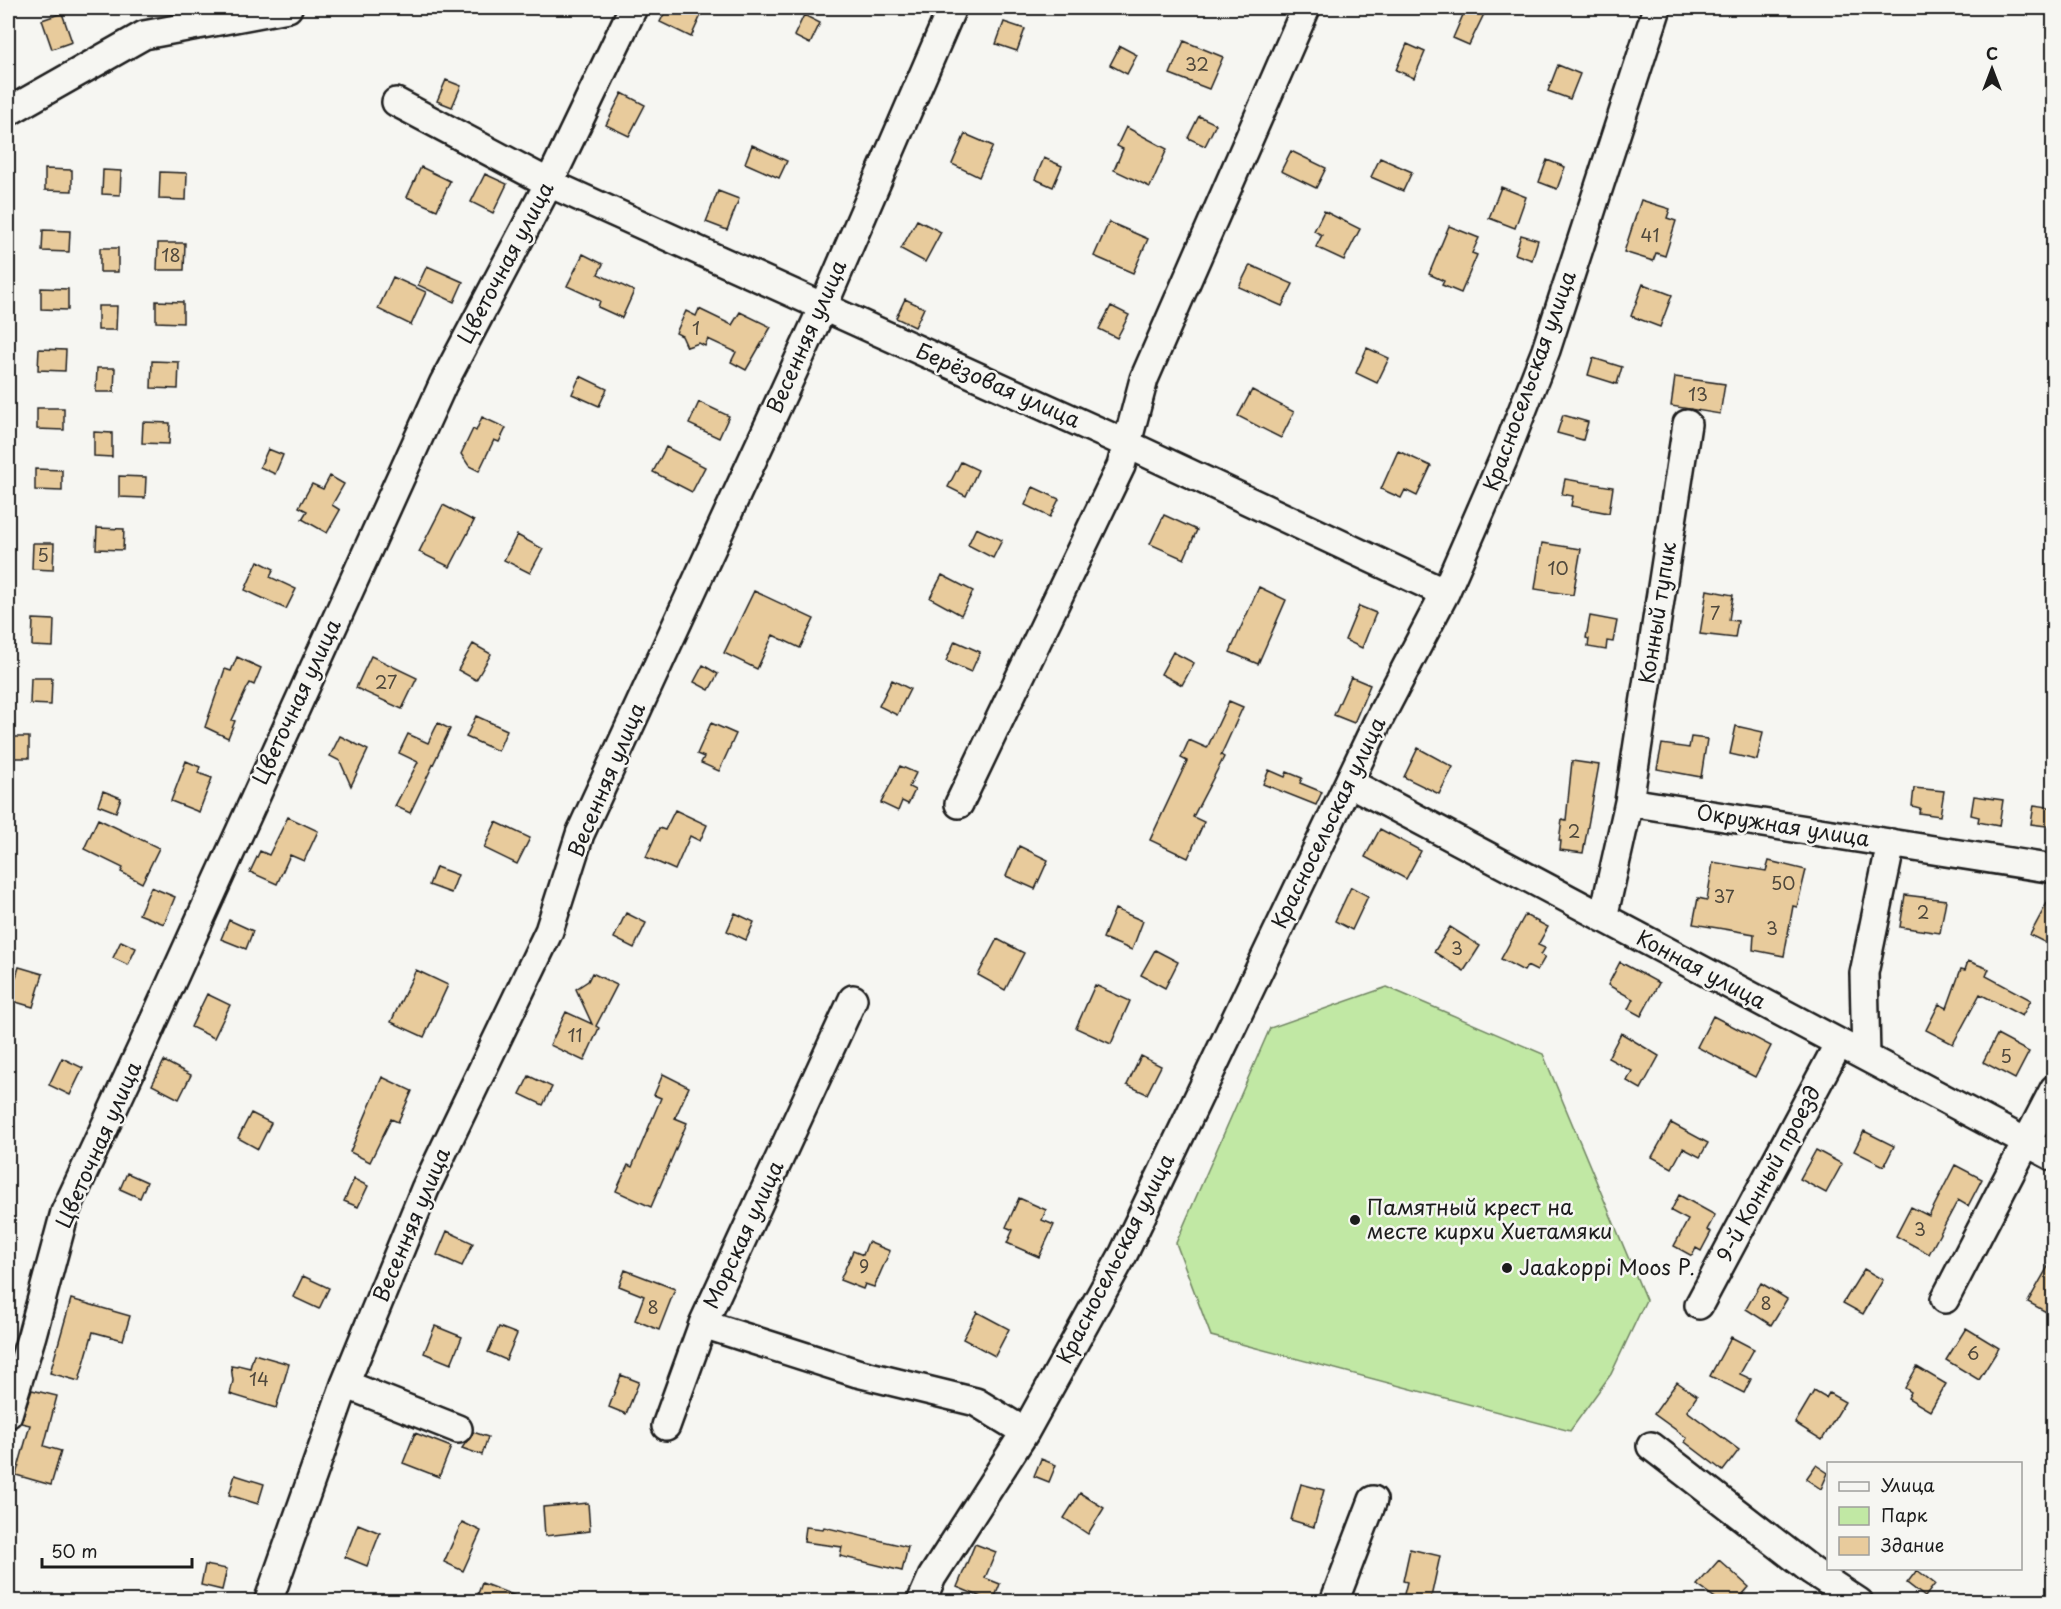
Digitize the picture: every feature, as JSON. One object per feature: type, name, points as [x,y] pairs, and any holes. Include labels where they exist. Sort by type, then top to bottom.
[{"type":"street","points":[[8,112],[144,35],[288,8]]},
{"type":"street","name":"Цветочная улица","points":[[8,1414],[65,1212],[443,384],[549,183],[633,8]]},
{"type":"street","name":"Весенняя улица","points":[[268,1602],[345,1384],[425,1189],[549,931],[580,834],[823,307],[952,8]]},
{"type":"street","points":[[959,804],[1121,466],[1144,379],[1306,8]]},
{"type":"street","name":"Красносельская улица","points":[[921,1602],[932,1577],[1025,1432],[1124,1253],[1216,1056],[1350,783],[1377,723],[1445,593],[1503,460],[1545,350],[1657,8]]},
{"type":"street","name":"Берёзовая улица","points":[[396,102],[549,183],[1127,444],[1445,593]]},
{"type":"street","name":"Конный тупик","points":[[1629,802],[1687,424]]},
{"type":"street","name":"Конная улица","points":[[1350,783],[2054,1157]]},
{"type":"street","points":[[1603,918],[1629,802]]},
{"type":"street","name":"Окружная улица","points":[[1629,802],[2054,869]]},
{"type":"street","points":[[1866,1057],[1864,973],[1891,843]]},
{"type":"street","name":"Морская улица","points":[[853,999],[703,1324],[857,1373],[976,1402],[1025,1432]]},
{"type":"street","name":"9-й Конный проезд","points":[[1699,1305],[1839,1043]]},
{"type":"street","points":[[1945,1299],[2054,1089]]},
{"type":"street","points":[[666,1426],[703,1324]]},
{"type":"street","points":[[345,1384],[458,1429]]},
{"type":"street","points":[[1651,1446],[1812,1571],[1859,1602]]},
{"type":"street","points":[[1334,1602],[1373,1500]]},
{"type":"green space","points":[[1387,987],[1543,1054],[1646,1300],[1611,1374],[1570,1431],[1211,1336],[1176,1243],[1270,1028]]},
{"type":"building","points":[[667,8],[691,8],[702,13],[691,37],[660,22]]},
{"type":"building","points":[[1466,8],[1484,14],[1469,45],[1453,38]]},
{"type":"building","points":[[62,13],[72,42],[52,49],[42,20]]},
{"type":"building","points":[[804,15],[820,23],[810,44],[794,36]]},
{"type":"building","points":[[1004,22],[1025,29],[1017,51],[996,44]]},
{"type":"building","points":[[1184,41],[1223,57],[1209,89],[1170,74]]},
{"type":"building","points":[[1407,44],[1425,52],[1414,78],[1396,70]]},
{"type":"building","points":[[1120,46],[1137,55],[1127,74],[1110,65]]},
{"type":"building","points":[[1558,65],[1580,74],[1570,99],[1548,91]]},
{"type":"building","points":[[446,80],[461,86],[452,107],[437,101]]},
{"type":"building","points":[[622,93],[645,105],[629,136],[606,125]]},
{"type":"building","points":[[1199,116],[1216,124],[1205,146],[1188,138]]},
{"type":"building","points":[[1126,127],[1167,149],[1150,187],[1114,170],[1123,149],[1117,146]]},
{"type":"building","points":[[965,134],[993,146],[979,177],[952,164]]},
{"type":"building","points":[[752,145],[787,161],[779,178],[745,163]]},
{"type":"building","points":[[1291,151],[1326,168],[1316,188],[1281,171]]},
{"type":"building","points":[[1044,158],[1062,166],[1053,187],[1035,179]]},
{"type":"building","points":[[1380,158],[1412,172],[1403,191],[1371,177]]},
{"type":"building","points":[[1547,160],[1565,167],[1557,189],[1539,182]]},
{"type":"building","points":[[421,167],[450,181],[437,210],[407,197]]},
{"type":"building","points":[[45,169],[72,170],[72,191],[45,190]]},
{"type":"building","points":[[103,170],[121,171],[120,195],[102,194]]},
{"type":"building","points":[[160,172],[187,173],[186,200],[159,199]]},
{"type":"building","points":[[485,174],[507,184],[493,213],[471,202]]},
{"type":"building","points":[[1501,187],[1526,197],[1515,228],[1489,218]]},
{"type":"building","points":[[718,191],[739,199],[727,230],[706,222]]},
{"type":"building","points":[[1641,200],[1670,209],[1667,218],[1676,221],[1665,256],[1656,253],[1653,261],[1624,252]]},
{"type":"building","points":[[1324,211],[1360,229],[1344,260],[1316,247],[1322,235],[1314,231]]},
{"type":"building","points":[[917,220],[941,232],[925,262],[901,249]]},
{"type":"building","points":[[1109,222],[1148,239],[1133,273],[1094,256]]},
{"type":"building","points":[[1449,226],[1479,238],[1472,253],[1477,255],[1461,293],[1442,285],[1444,281],[1429,274]]},
{"type":"building","points":[[43,230],[70,231],[69,252],[42,251]]},
{"type":"building","points":[[1521,235],[1538,240],[1532,260],[1515,254]]},
{"type":"building","points":[[158,243],[185,243],[184,270],[157,270]]},
{"type":"building","points":[[100,248],[118,248],[118,272],[100,272]]},
{"type":"building","points":[[583,254],[603,264],[598,274],[634,291],[622,318],[598,307],[600,301],[567,286]]},
{"type":"building","points":[[1250,265],[1293,284],[1282,306],[1239,287]]},
{"type":"building","points":[[427,266],[463,282],[454,302],[418,285]]},
{"type":"building","points":[[393,277],[426,292],[411,325],[378,309]]},
{"type":"building","points":[[1643,284],[1672,295],[1660,327],[1631,316]]},
{"type":"building","points":[[41,288],[68,289],[68,310],[41,309]]},
{"type":"building","points":[[905,299],[924,308],[915,327],[896,318]]},
{"type":"building","points":[[156,301],[183,302],[183,323],[156,322]]},
{"type":"building","points":[[98,306],[117,306],[116,330],[98,330]]},
{"type":"building","points":[[1111,306],[1129,315],[1117,338],[1099,329]]},
{"type":"building","points":[[699,309],[732,325],[740,312],[771,327],[746,370],[731,362],[736,352],[708,339],[705,346],[699,343],[687,347],[682,336],[676,333],[686,311],[696,316]]},
{"type":"building","points":[[1367,348],[1389,358],[1377,383],[1356,373]]},
{"type":"building","points":[[39,349],[66,350],[65,371],[38,370]]},
{"type":"building","points":[[1593,358],[1622,367],[1617,384],[1588,375]]},
{"type":"building","points":[[152,361],[179,362],[178,389],[151,388]]},
{"type":"building","points":[[97,368],[115,368],[114,392],[96,392]]},
{"type":"building","points":[[580,376],[607,389],[599,406],[572,394]]},
{"type":"building","points":[[1675,377],[1725,384],[1720,414],[1671,406]]},
{"type":"building","points":[[1252,390],[1294,412],[1281,438],[1238,416]]},
{"type":"building","points":[[699,402],[729,416],[719,438],[689,424]]},
{"type":"building","points":[[37,408],[64,408],[64,430],[37,429]]},
{"type":"building","points":[[1563,415],[1588,422],[1583,440],[1557,433]]},
{"type":"building","points":[[482,417],[506,428],[499,442],[494,440],[479,471],[469,466],[461,454],[473,429],[476,431]]},
{"type":"building","points":[[143,422],[170,423],[169,444],[142,443]]},
{"type":"building","points":[[94,432],[112,433],[112,457],[94,456]]},
{"type":"building","points":[[666,447],[705,467],[692,492],[653,472]]},
{"type":"building","points":[[268,449],[283,455],[275,474],[260,467]]},
{"type":"building","points":[[1398,451],[1431,466],[1417,496],[1405,490],[1401,498],[1381,489]]},
{"type":"building","points":[[961,462],[978,470],[966,496],[948,487]]},
{"type":"building","points":[[35,469],[62,470],[62,491],[35,490]]},
{"type":"building","points":[[119,476],[146,477],[145,498],[119,497]]},
{"type":"building","points":[[330,476],[344,484],[332,505],[340,510],[327,533],[302,519],[307,511],[299,507],[312,484],[323,489]]},
{"type":"building","points":[[1565,479],[1613,487],[1609,513],[1571,506],[1573,496],[1562,494]]},
{"type":"building","points":[[1033,487],[1059,499],[1050,517],[1025,505]]},
{"type":"building","points":[[443,505],[474,521],[450,567],[419,552]]},
{"type":"building","points":[[1164,515],[1197,530],[1184,559],[1150,544]]},
{"type":"building","points":[[97,528],[124,529],[123,550],[96,549]]},
{"type":"building","points":[[976,528],[1002,540],[993,558],[968,545]]},
{"type":"building","points":[[517,535],[543,549],[530,573],[504,560]]},
{"type":"building","points":[[33,543],[54,543],[53,570],[32,569]]},
{"type":"building","points":[[1542,543],[1581,549],[1573,595],[1535,589]]},
{"type":"building","points":[[258,561],[274,569],[270,577],[296,589],[286,609],[245,590]]},
{"type":"building","points":[[942,575],[973,591],[961,615],[930,598]]},
{"type":"building","points":[[1259,587],[1286,600],[1258,664],[1230,652]]},
{"type":"building","points":[[1707,590],[1733,595],[1729,620],[1738,621],[1735,638],[1700,634]]},
{"type":"building","points":[[754,591],[814,619],[800,648],[773,635],[757,669],[724,653]]},
{"type":"building","points":[[1359,606],[1376,613],[1362,648],[1345,640]]},
{"type":"building","points":[[1590,616],[1617,621],[1613,642],[1607,641],[1606,650],[1588,647],[1589,639],[1586,638]]},
{"type":"building","points":[[33,619],[54,620],[53,647],[32,646]]},
{"type":"building","points":[[955,641],[980,652],[971,672],[946,661]]},
{"type":"building","points":[[473,644],[491,654],[476,680],[458,670]]},
{"type":"building","points":[[1173,652],[1194,663],[1182,685],[1161,674]]},
{"type":"building","points":[[371,656],[417,678],[402,709],[356,688]]},
{"type":"building","points":[[237,657],[261,668],[254,685],[250,683],[247,688],[232,720],[235,721],[228,738],[205,727],[225,669],[231,671]]},
{"type":"building","points":[[703,665],[718,674],[709,690],[694,682]]},
{"type":"building","points":[[1351,677],[1370,685],[1354,723],[1334,715]]},
{"type":"building","points":[[31,678],[52,678],[51,705],[30,704]]},
{"type":"building","points":[[892,680],[910,689],[897,715],[879,706]]},
{"type":"building","points":[[1229,701],[1243,707],[1221,755],[1224,757],[1193,817],[1204,822],[1188,858],[1150,840],[1187,761],[1181,758],[1189,740],[1207,748]]},
{"type":"building","points":[[476,716],[507,730],[498,751],[466,737]]},
{"type":"building","points":[[438,723],[450,729],[410,813],[395,806],[418,762],[399,753],[408,734],[428,743]]},
{"type":"building","points":[[711,723],[736,734],[719,771],[701,763],[704,757],[697,754]]},
{"type":"building","points":[[1736,726],[1763,732],[1757,760],[1730,754]]},
{"type":"building","points":[[340,736],[368,750],[351,786],[340,761],[330,756]]},
{"type":"building","points":[[8,737],[29,737],[29,758],[8,758]]},
{"type":"building","points":[[1691,737],[1707,739],[1701,777],[1657,769],[1662,744],[1689,748]]},
{"type":"building","points":[[1418,748],[1453,767],[1439,794],[1404,777]]},
{"type":"building","points":[[186,761],[200,767],[198,773],[212,778],[199,812],[171,801]]},
{"type":"building","points":[[1572,761],[1599,765],[1583,853],[1560,850],[1561,841],[1559,841],[1562,819],[1566,820]]},
{"type":"building","points":[[900,766],[916,773],[909,787],[915,790],[908,804],[902,801],[898,811],[881,803]]},
{"type":"building","points":[[1269,770],[1285,777],[1287,772],[1302,778],[1300,783],[1322,792],[1316,805],[1263,784]]},
{"type":"building","points":[[1914,788],[1944,791],[1940,816],[1919,813],[1920,808],[1912,806]]},
{"type":"building","points":[[103,791],[121,798],[116,812],[98,805]]},
{"type":"building","points":[[1974,796],[2003,800],[1999,826],[1978,822],[1979,817],[1971,815]]},
{"type":"building","points":[[2034,805],[2054,808],[2054,827],[2031,824]]},
{"type":"building","points":[[675,810],[707,825],[700,841],[690,836],[675,870],[646,857],[659,828],[665,830]]},
{"type":"building","points":[[288,817],[318,831],[304,861],[290,855],[277,884],[250,872],[260,851],[269,855]]},
{"type":"building","points":[[98,819],[159,848],[142,883],[121,872],[123,868],[84,849]]},
{"type":"building","points":[[496,822],[530,838],[517,864],[484,848]]},
{"type":"building","points":[[1380,829],[1421,851],[1406,879],[1365,857]]},
{"type":"building","points":[[1019,846],[1048,860],[1035,889],[1006,876]]},
{"type":"building","points":[[1769,861],[1806,870],[1797,907],[1793,906],[1784,956],[1753,950],[1754,934],[1693,924],[1698,898],[1707,900],[1713,862],[1766,871]]},
{"type":"building","points":[[436,867],[458,875],[451,893],[429,885]]},
{"type":"building","points":[[151,887],[175,897],[164,924],[139,914]]},
{"type":"building","points":[[1351,887],[1368,896],[1352,930],[1335,921]]},
{"type":"building","points":[[2054,890],[2054,947],[2030,935]]},
{"type":"building","points":[[1905,895],[1946,900],[1940,933],[1900,927]]},
{"type":"building","points":[[1115,909],[1143,921],[1132,950],[1103,938]]},
{"type":"building","points":[[626,913],[646,923],[634,948],[614,938]]},
{"type":"building","points":[[735,913],[754,922],[746,940],[727,931]]},
{"type":"building","points":[[1525,915],[1548,927],[1538,945],[1545,948],[1541,955],[1545,957],[1537,971],[1527,966],[1524,971],[1501,959]]},
{"type":"building","points":[[229,920],[253,931],[246,949],[221,939]]},
{"type":"building","points":[[1450,927],[1480,946],[1464,971],[1434,952]]},
{"type":"building","points":[[997,939],[1024,953],[1005,990],[978,975]]},
{"type":"building","points":[[121,941],[136,948],[128,965],[113,958]]},
{"type":"building","points":[[1155,950],[1178,962],[1165,988],[1141,975]]},
{"type":"building","points":[[1968,961],[1989,969],[1986,976],[2031,1000],[2022,1016],[1980,994],[1953,1044],[1926,1030],[1939,1004],[1947,1008],[1961,969],[1965,970]]},
{"type":"building","points":[[1620,962],[1659,983],[1641,1016],[1628,1009],[1633,999],[1608,985]]},
{"type":"building","points":[[19,967],[43,974],[33,1007],[9,1000]]},
{"type":"building","points":[[416,970],[448,985],[424,1037],[391,1022]]},
{"type":"building","points":[[592,973],[617,985],[596,1026],[599,1028],[584,1061],[550,1045],[566,1012],[592,1024],[576,989],[588,981]]},
{"type":"building","points":[[1095,985],[1130,1001],[1111,1044],[1076,1028]]},
{"type":"building","points":[[207,994],[230,1005],[214,1038],[191,1027]]},
{"type":"building","points":[[1713,1016],[1771,1046],[1755,1077],[1697,1047]]},
{"type":"building","points":[[1621,1033],[1659,1056],[1641,1089],[1627,1081],[1632,1071],[1608,1058]]},
{"type":"building","points":[[1997,1035],[2029,1052],[2015,1079],[1983,1062]]},
{"type":"building","points":[[1141,1056],[1161,1066],[1147,1094],[1127,1085]]},
{"type":"building","points":[[62,1058],[83,1068],[70,1095],[49,1085]]},
{"type":"building","points":[[164,1061],[191,1075],[179,1099],[152,1085]]},
{"type":"building","points":[[663,1074],[689,1087],[675,1118],[687,1123],[651,1207],[616,1191],[628,1165],[632,1167],[661,1098],[654,1095]]},
{"type":"building","points":[[529,1076],[552,1087],[543,1105],[520,1094]]},
{"type":"building","points":[[382,1077],[412,1091],[398,1122],[391,1119],[370,1162],[350,1152]]},
{"type":"building","points":[[251,1113],[271,1123],[258,1149],[238,1138]]},
{"type":"building","points":[[1671,1123],[1708,1143],[1700,1157],[1683,1148],[1672,1168],[1652,1157]]},
{"type":"building","points":[[1864,1131],[1894,1146],[1884,1166],[1854,1151]]},
{"type":"building","points":[[1816,1150],[1842,1164],[1826,1193],[1800,1179]]},
{"type":"building","points":[[1955,1165],[1982,1179],[1968,1206],[1958,1200],[1929,1254],[1896,1236],[1911,1207],[1929,1216]]},
{"type":"building","points":[[127,1173],[147,1182],[140,1198],[120,1189]]},
{"type":"building","points":[[354,1179],[368,1186],[358,1207],[344,1201]]},
{"type":"building","points":[[1679,1195],[1715,1215],[1707,1230],[1711,1232],[1701,1251],[1696,1248],[1692,1256],[1674,1246],[1688,1220],[1671,1211]]},
{"type":"building","points":[[1019,1198],[1046,1210],[1042,1220],[1054,1225],[1039,1257],[1007,1243],[1013,1230],[1006,1227]]},
{"type":"building","points":[[447,1231],[473,1243],[462,1266],[437,1255]]},
{"type":"building","points":[[868,1242],[890,1251],[874,1287],[865,1284],[863,1289],[840,1280],[853,1251],[863,1255]]},
{"type":"building","points":[[2054,1256],[2054,1303],[2048,1313],[2028,1302]]},
{"type":"building","points":[[1864,1269],[1883,1280],[1863,1314],[1843,1303]]},
{"type":"building","points":[[625,1270],[675,1289],[659,1330],[635,1320],[644,1296],[619,1286]]},
{"type":"building","points":[[303,1276],[329,1288],[319,1309],[293,1297]]},
{"type":"building","points":[[1761,1283],[1787,1299],[1771,1325],[1746,1309]]},
{"type":"building","points":[[71,1299],[130,1316],[123,1340],[93,1332],[79,1381],[50,1373]]},
{"type":"building","points":[[977,1312],[1009,1329],[995,1356],[963,1339]]},
{"type":"building","points":[[435,1326],[462,1337],[451,1364],[424,1353]]},
{"type":"building","points":[[499,1327],[517,1334],[506,1360],[488,1352]]},
{"type":"building","points":[[1966,1328],[1999,1348],[1979,1380],[1946,1360]]},
{"type":"building","points":[[1731,1337],[1754,1349],[1740,1374],[1751,1379],[1744,1393],[1710,1376]]},
{"type":"building","points":[[254,1354],[289,1364],[276,1408],[230,1394],[233,1381],[231,1366],[250,1368]]},
{"type":"building","points":[[1917,1367],[1946,1384],[1930,1411],[1908,1398],[1911,1392],[1905,1388]]},
{"type":"building","points":[[621,1375],[639,1382],[626,1414],[609,1407]]},
{"type":"building","points":[[1677,1382],[1697,1396],[1687,1411],[1739,1450],[1723,1471],[1685,1442],[1687,1438],[1654,1414]]},
{"type":"building","points":[[32,1390],[57,1396],[44,1446],[61,1451],[51,1485],[16,1475],[30,1425],[21,1423]]},
{"type":"building","points":[[1814,1391],[1826,1398],[1829,1393],[1845,1402],[1822,1440],[1795,1423]]},
{"type":"building","points":[[473,1432],[488,1437],[482,1455],[462,1448]]},
{"type":"building","points":[[415,1433],[451,1447],[439,1477],[403,1463]]},
{"type":"building","points":[[1041,1459],[1056,1465],[1049,1482],[1034,1476]]},
{"type":"building","points":[[1816,1465],[1827,1472],[1821,1489],[1806,1479]]},
{"type":"building","points":[[235,1475],[264,1484],[258,1504],[229,1495]]},
{"type":"building","points":[[1301,1484],[1324,1490],[1314,1527],[1291,1520]]},
{"type":"building","points":[[1080,1493],[1104,1508],[1088,1534],[1064,1518]]},
{"type":"building","points":[[588,1503],[590,1531],[545,1536],[543,1507]]},
{"type":"building","points":[[462,1522],[481,1531],[463,1571],[444,1562]]},
{"type":"building","points":[[358,1524],[380,1533],[367,1566],[345,1557]]},
{"type":"building","points":[[806,1527],[823,1529],[824,1527],[908,1547],[902,1571],[840,1556],[842,1547],[804,1542]]},
{"type":"building","points":[[975,1544],[996,1552],[985,1578],[1000,1584],[993,1602],[957,1587]]},
{"type":"building","points":[[1410,1549],[1440,1556],[1430,1602],[1402,1602],[1407,1582],[1403,1581]]},
{"type":"building","points":[[1719,1560],[1749,1587],[1736,1602],[1721,1602],[1697,1585]]},
{"type":"building","points":[[205,1565],[227,1569],[222,1590],[201,1585]]},
{"type":"building","points":[[1917,1570],[1935,1584],[1925,1597],[1907,1583]]},
{"type":"building","points":[[482,1583],[526,1600],[526,1602],[475,1602]]},
{"type":"place","name":"Памятный крест на месте кирхи Хиетамяки","points":[[1355,1220]]},
{"type":"place","name":"Jaakoppi Moos P.","points":[[1507,1268]]}]
